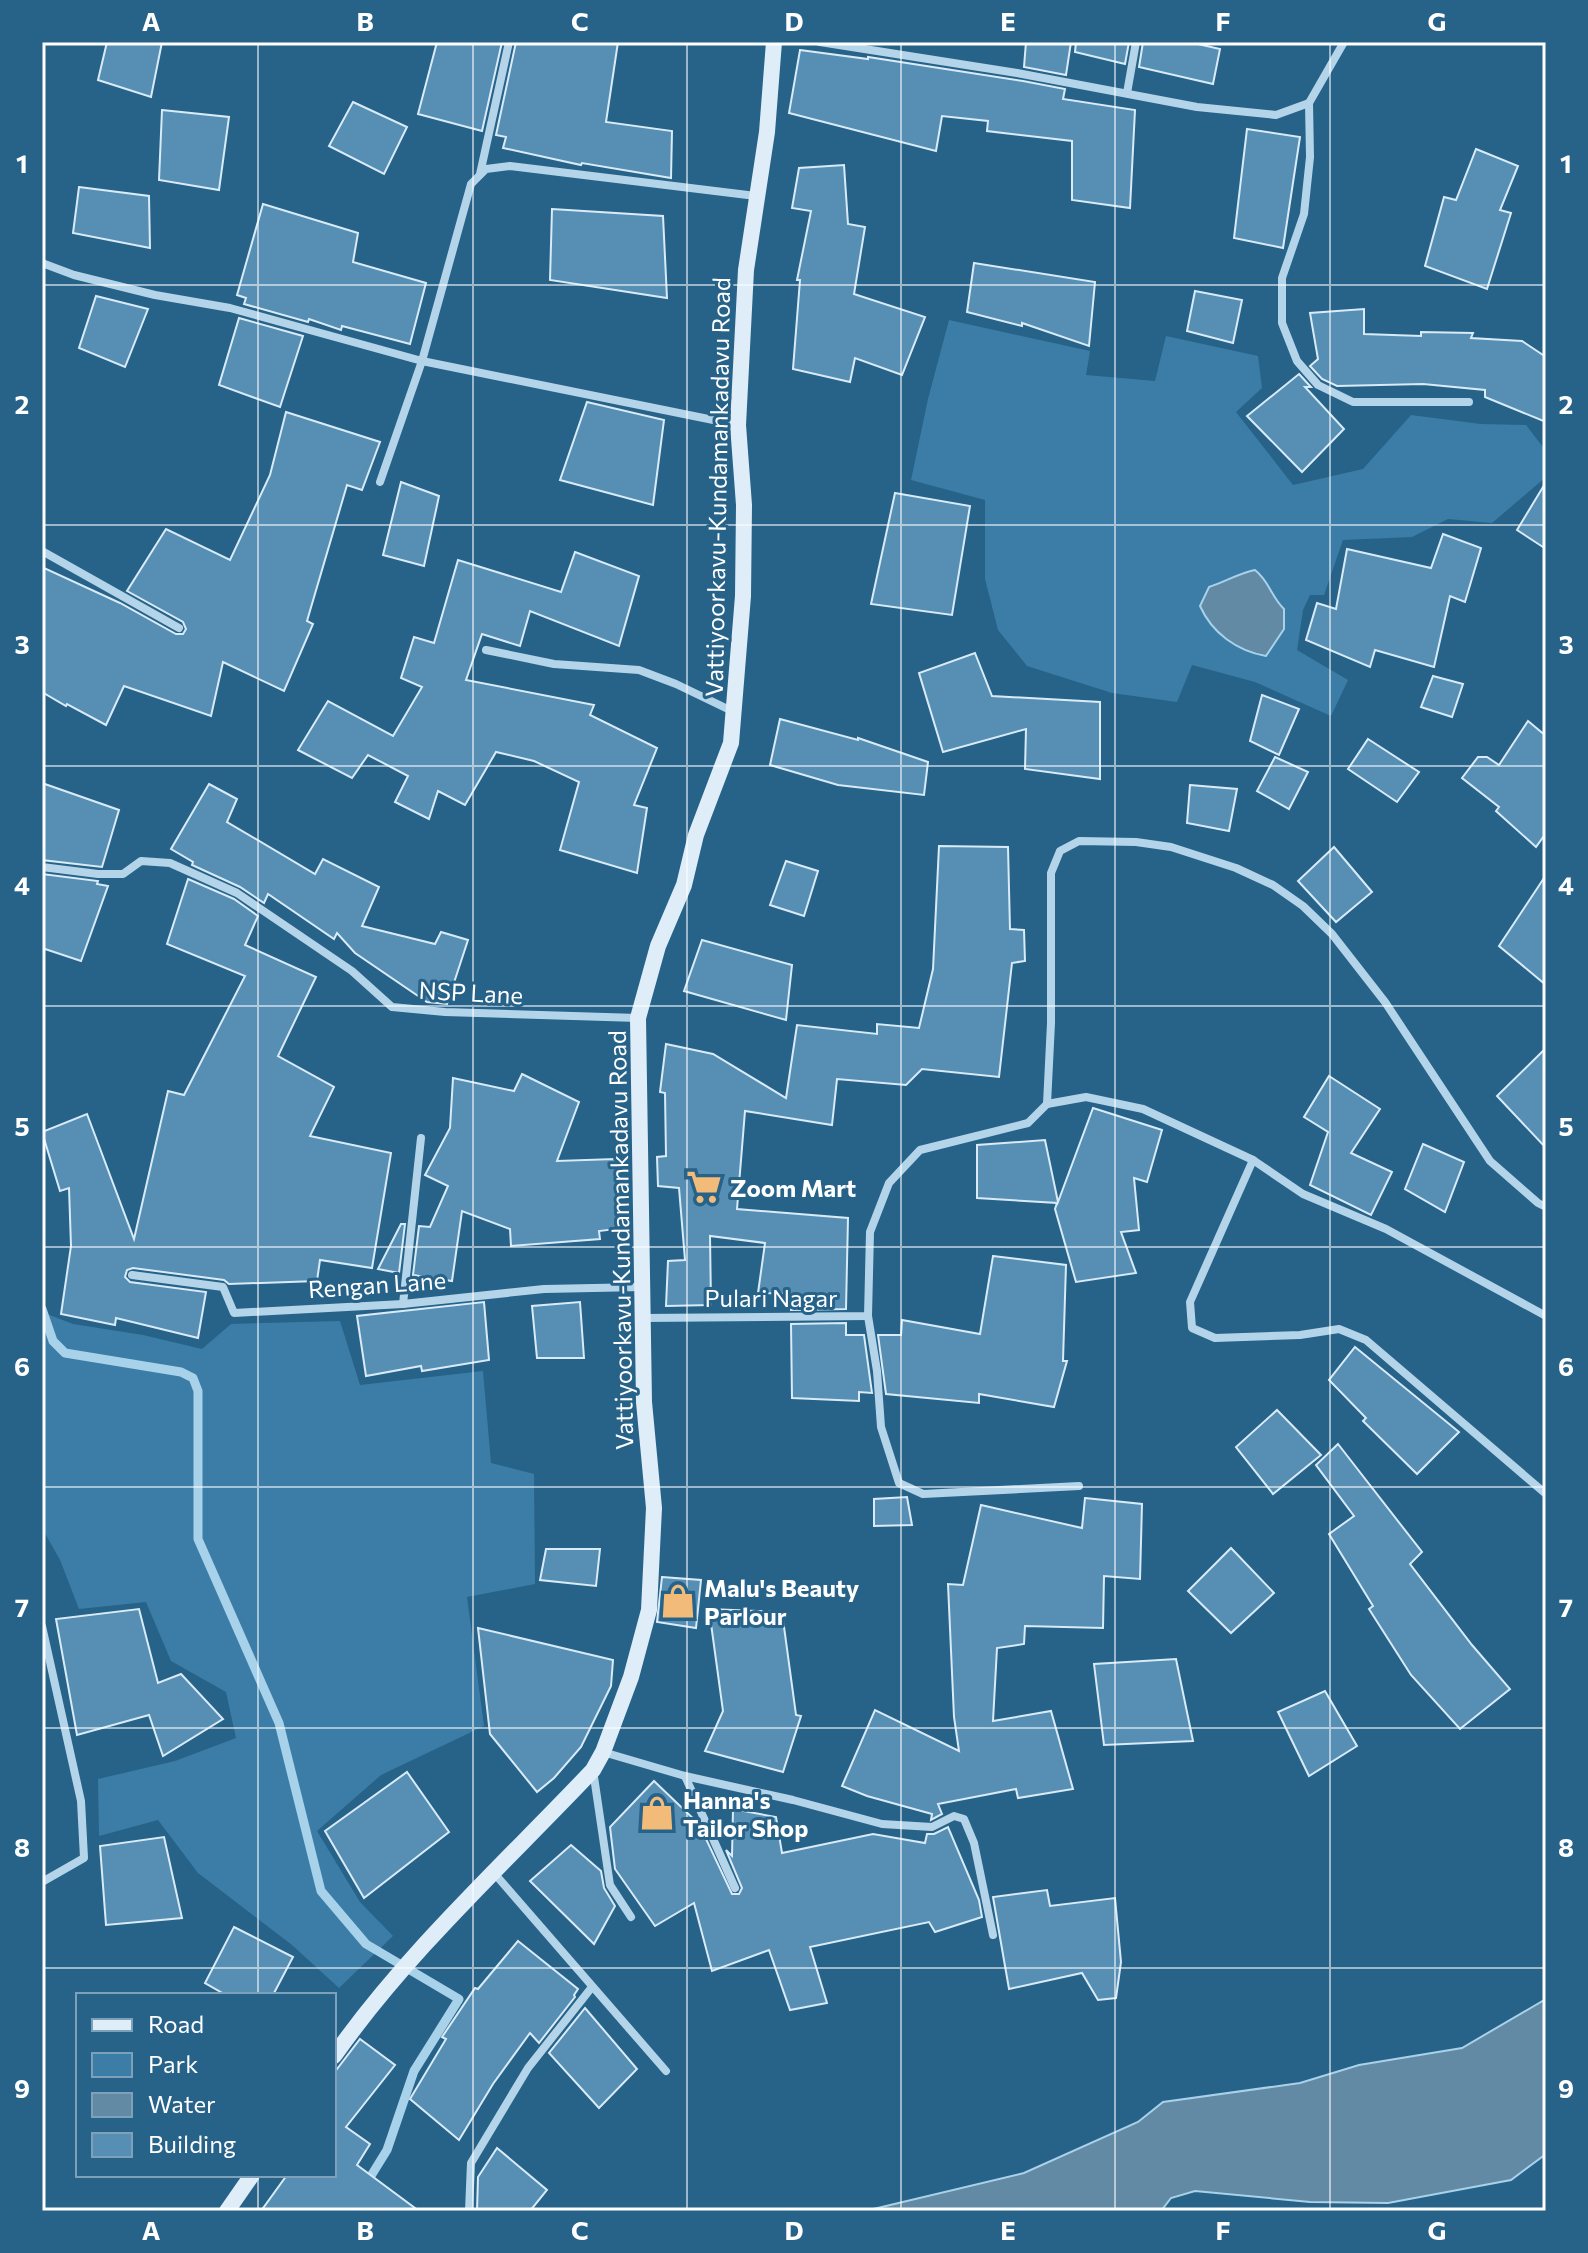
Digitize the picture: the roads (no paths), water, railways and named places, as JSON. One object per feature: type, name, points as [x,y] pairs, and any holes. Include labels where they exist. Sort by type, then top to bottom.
[{"type":"street","points":[[479,175],[509,42]]},
{"type":"street","name":"Vattiyoorkavu-Kundamankadavu Road","points":[[336,2053],[412,1957],[593,1770],[603,1752],[631,1677],[649,1610],[654,1508],[644,1402],[638,1018],[658,946],[684,885],[696,835],[731,743],[743,596],[744,505],[738,425],[746,270],[767,132],[774,42]]},
{"type":"street","points":[[820,42],[972,65],[1197,107],[1276,115],[1309,103]]},
{"type":"street","points":[[1127,93],[1136,42]]},
{"type":"street","points":[[1344,42],[1309,103],[1310,157],[1304,214],[1282,278],[1282,323],[1297,361],[1318,385],[1353,402],[1469,402]]},
{"type":"street","points":[[380,482],[422,361],[471,184],[486,169],[510,166],[756,196]]},
{"type":"street","points":[[42,263],[101,282],[230,308],[422,361],[738,425]]},
{"type":"street","points":[[42,551],[179,628]]},
{"type":"street","points":[[486,650],[554,664],[639,670],[735,712]]},
{"type":"street","points":[[1546,1207],[1490,1161],[1385,1002],[1332,934],[1303,906],[1261,879],[1171,847],[1136,842],[1079,841],[1060,851],[1051,873],[1051,1023],[1047,1104],[1086,1097],[1143,1109],[1253,1160],[1303,1194],[1386,1229],[1546,1316]]},
{"type":"street","name":"NSP Lane","points":[[42,867],[123,874],[141,861],[170,863],[237,893],[284,922],[352,971],[392,1007],[445,1012],[638,1018]]},
{"type":"street","name":"Pulari Nagar","points":[[643,1318],[868,1316],[870,1232],[889,1183],[920,1150],[1028,1123],[1047,1104]]},
{"type":"street","points":[[403,1304],[421,1138]]},
{"type":"street","points":[[1253,1160],[1190,1302],[1192,1328],[1215,1338],[1300,1335],[1339,1329],[1366,1340],[1546,1494]]},
{"type":"street","name":"Rengan Lane","points":[[132,1275],[223,1287],[234,1313],[403,1304],[544,1289],[643,1287]]},
{"type":"street","points":[[868,1316],[877,1371],[881,1427],[899,1483],[923,1494],[1079,1486]]},
{"type":"street","points":[[42,1626],[81,1801],[84,1858],[42,1882]]},
{"type":"street","points":[[603,1752],[685,1776],[882,1824],[932,1827],[954,1816],[964,1819],[974,1843],[993,1935]]},
{"type":"street","points":[[593,1770],[610,1885],[631,1917]]},
{"type":"street","points":[[685,1776],[735,1888]]},
{"type":"street","points":[[493,1872],[666,2071]]},
{"type":"street","points":[[469,2211],[471,2163],[528,2068],[592,1987]]},
{"type":"street","points":[[227,2211],[251,2177]]},
{"type":"water","points":[[1255,570],[1284,609],[1284,629],[1266,656],[1245,650],[1227,639],[1211,624],[1200,606],[1209,587]]},
{"type":"water","points":[[1546,1999],[1546,2154],[1511,2180],[1388,2203],[1310,2202],[1195,2191],[1171,2198],[1161,2211],[865,2211],[1024,2173],[1138,2122],[1163,2102],[1300,2083],[1359,2065],[1462,2048]]},
{"type":"waterway","points":[[42,1309],[53,1341],[65,1353],[181,1372],[193,1378],[198,1391],[198,1539],[279,1723],[321,1891],[366,1944],[459,1999],[414,2071],[387,2150],[366,2184]]},
{"type":"place","name":"Zoom Mart","points":[[704,1187]]},
{"type":"place","name":"Malu's Beauty Parlour","points":[[678,1601]]},
{"type":"place","name":"Hanna's Tailor Shop","points":[[657,1813]]}]
